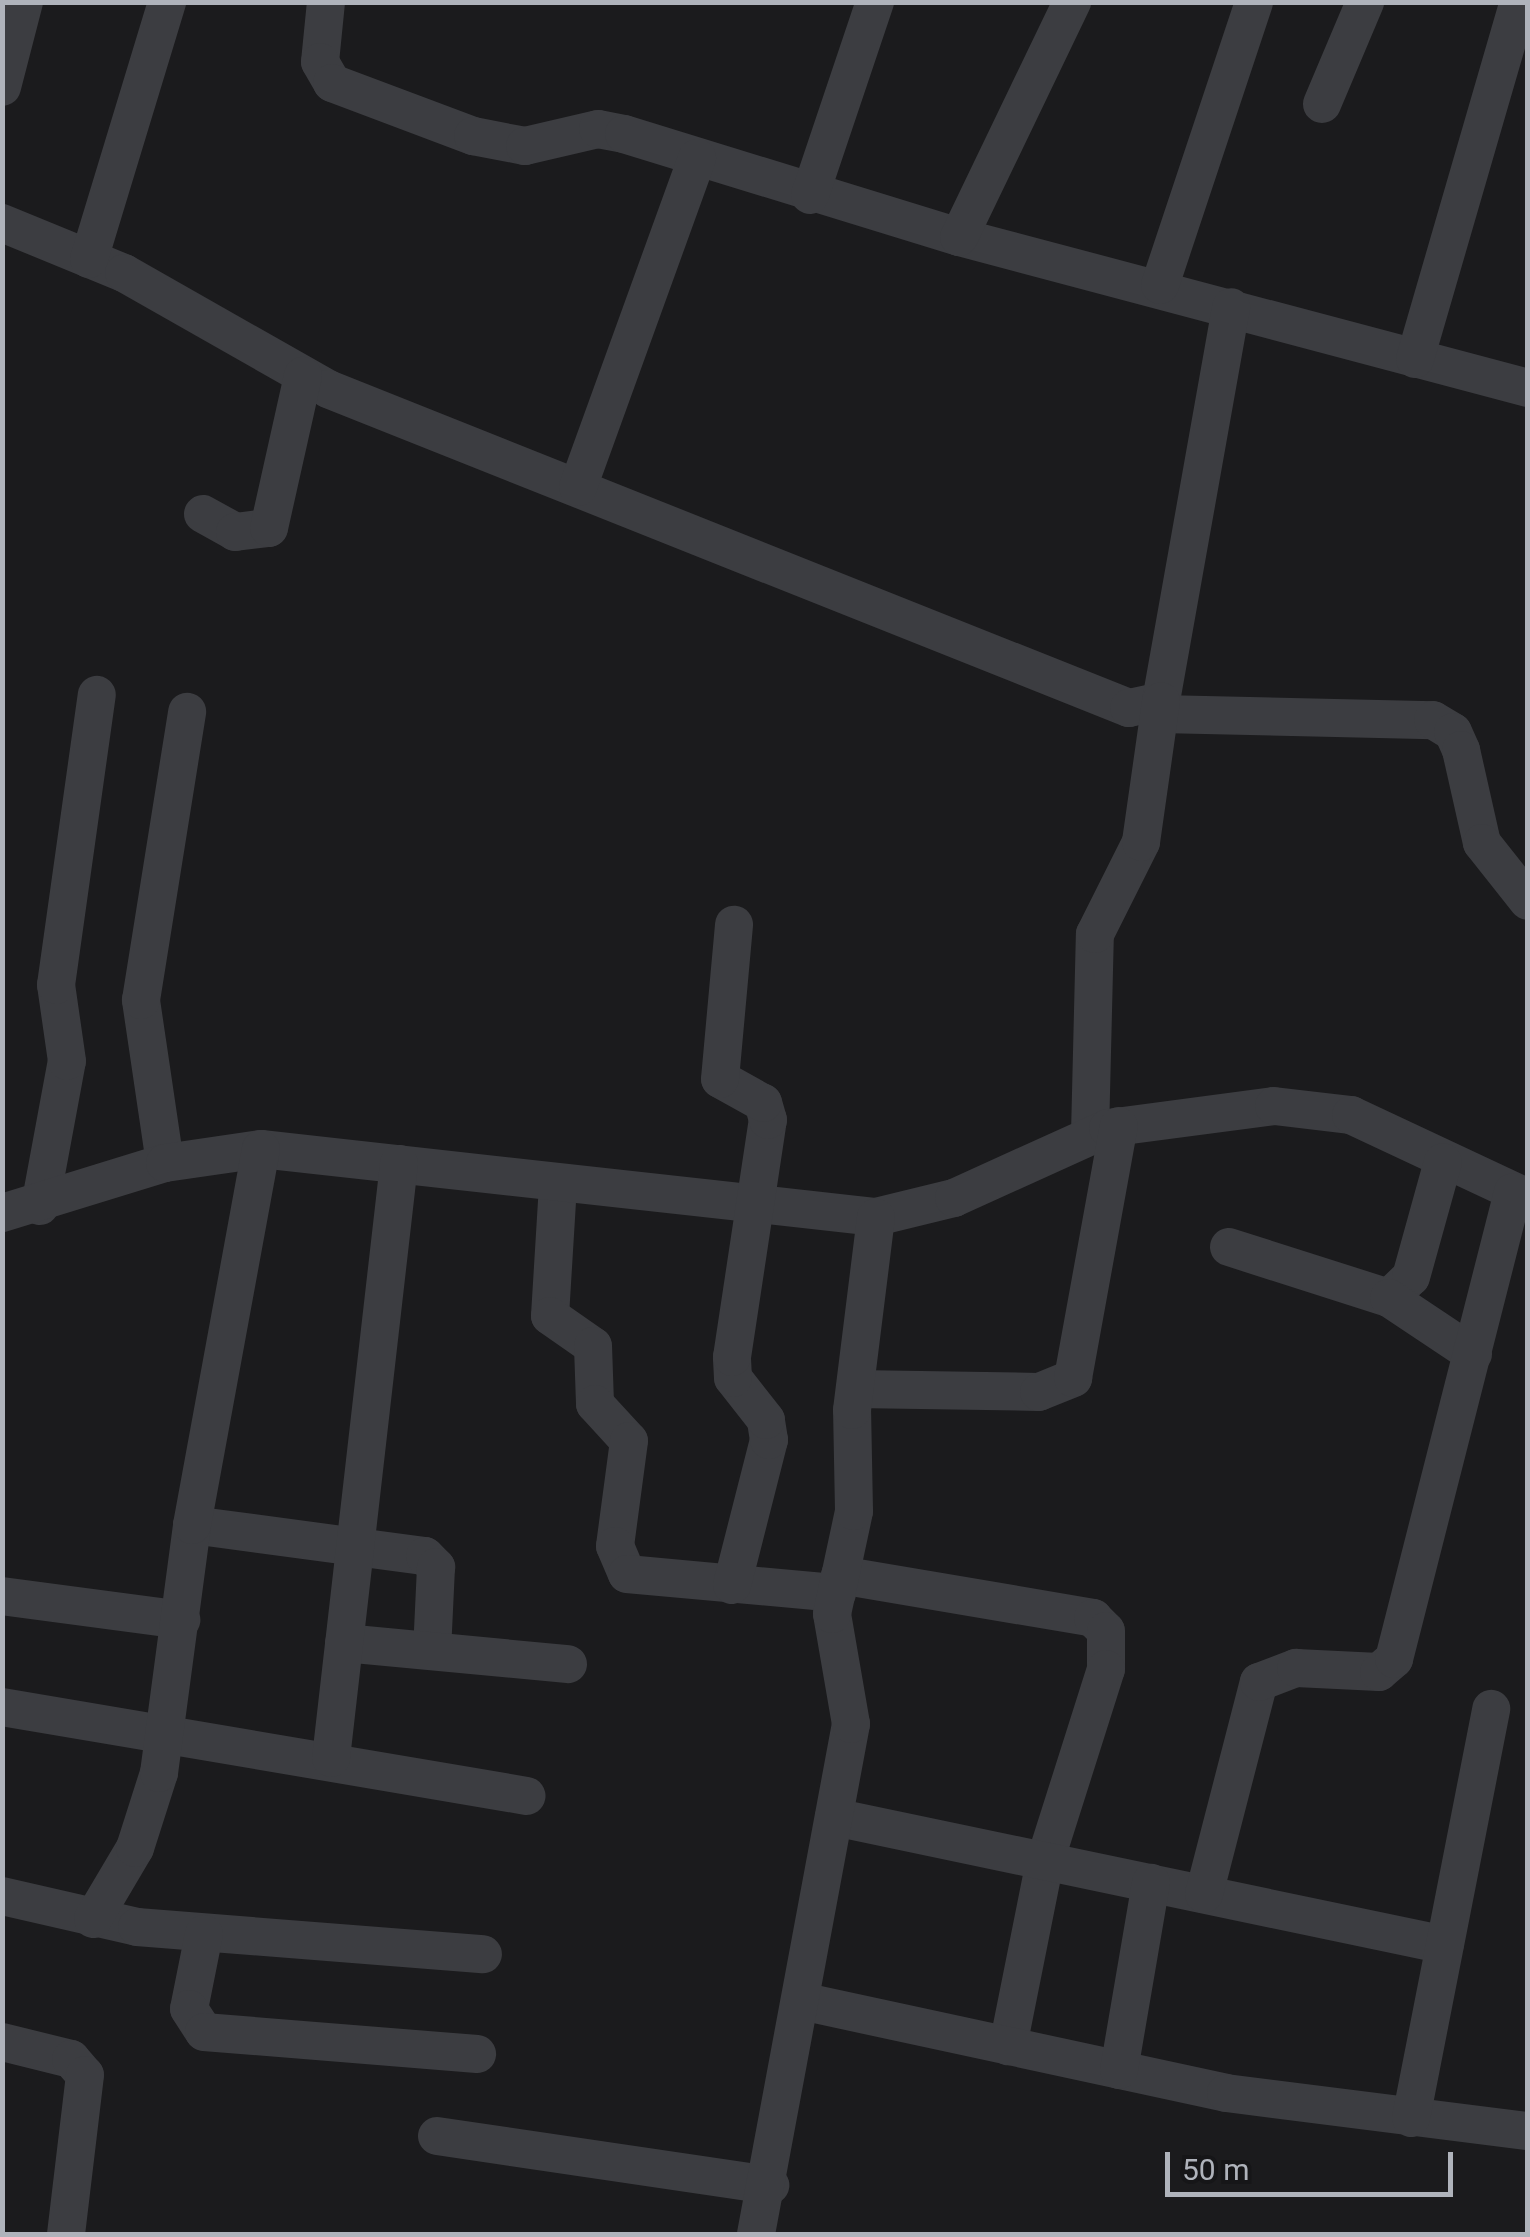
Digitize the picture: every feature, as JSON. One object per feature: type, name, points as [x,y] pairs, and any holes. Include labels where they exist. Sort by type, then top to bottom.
[{"type":"street","points":[[2,87],[24,2]]},
{"type":"street","points":[[88,259],[167,2]]},
{"type":"street","points":[[326,2],[320,62],[352,95],[501,143],[598,129],[958,237],[1160,285],[1231,308],[1528,388]]},
{"type":"street","points":[[810,195],[875,2]]},
{"type":"street","points":[[958,237],[1072,2]]},
{"type":"street","points":[[1160,285],[1254,2]]},
{"type":"street","points":[[1322,104],[1365,2]]},
{"type":"street","points":[[1415,359],[1520,2]]},
{"type":"street","points":[[578,487],[698,158]]},
{"type":"street","points":[[2,223],[88,259],[303,376],[1110,704],[1433,720],[1454,732],[1482,843],[1528,901]]},
{"type":"street","points":[[856,1389],[1039,1392],[1073,1378],[1105,1130],[1095,934],[1142,842],[1161,708],[1231,308]]},
{"type":"street","points":[[203,514],[236,532],[269,528],[303,376]]},
{"type":"street","points":[[40,1206],[67,1061],[56,985],[97,695]]},
{"type":"street","points":[[165,1163],[141,1000],[187,712]]},
{"type":"street","points":[[732,1585],[769,1440],[766,1420],[733,1378],[750,1208],[767,1110],[725,1089],[719,1062],[734,924]]},
{"type":"street","points":[[2,1213],[40,1206],[165,1163],[261,1148],[750,1208],[876,1217],[954,1198],[1105,1130],[1314,1108],[1351,1115],[1443,1162],[1520,1195],[1394,1659],[1379,1672],[1296,1668],[1259,1682],[1204,1894]]},
{"type":"street","points":[[93,1919],[150,1814],[192,1525],[261,1148]]},
{"type":"street","points":[[1390,1298],[1412,1277],[1443,1162]]},
{"type":"street","points":[[331,1758],[398,1164]]},
{"type":"street","points":[[558,1185],[550,1316],[593,1346],[595,1404],[629,1440],[620,1562],[641,1578],[732,1585],[838,1584],[1093,1618],[1106,1630],[1106,1670],[1045,1861],[1008,2046]]},
{"type":"street","points":[[756,2234],[770,2185],[851,1702],[831,1644],[838,1584],[854,1511],[856,1389],[876,1217]]},
{"type":"street","points":[[1229,1246],[1390,1298],[1474,1354]]},
{"type":"street","points":[[192,1525],[425,1556],[436,1567],[432,1651]]},
{"type":"street","points":[[2,1596],[180,1620]]},
{"type":"street","points":[[344,1642],[568,1664]]},
{"type":"street","points":[[2,1707],[163,1736],[331,1758],[526,1796]]},
{"type":"street","points":[[1410,2118],[1491,1709]]},
{"type":"street","points":[[834,1817],[1445,1944]]},
{"type":"street","points":[[1118,2070],[1151,1883]]},
{"type":"street","points":[[2,1896],[93,1919],[204,1934],[483,1954]]},
{"type":"street","points":[[204,1934],[189,2009],[204,2032],[477,2054]]},
{"type":"street","points":[[801,2002],[1118,2070],[1410,2118],[1528,2130]]},
{"type":"street","points":[[2,2042],[71,2059],[84,2074],[66,2234]]},
{"type":"street","points":[[437,2136],[770,2185]]}]
